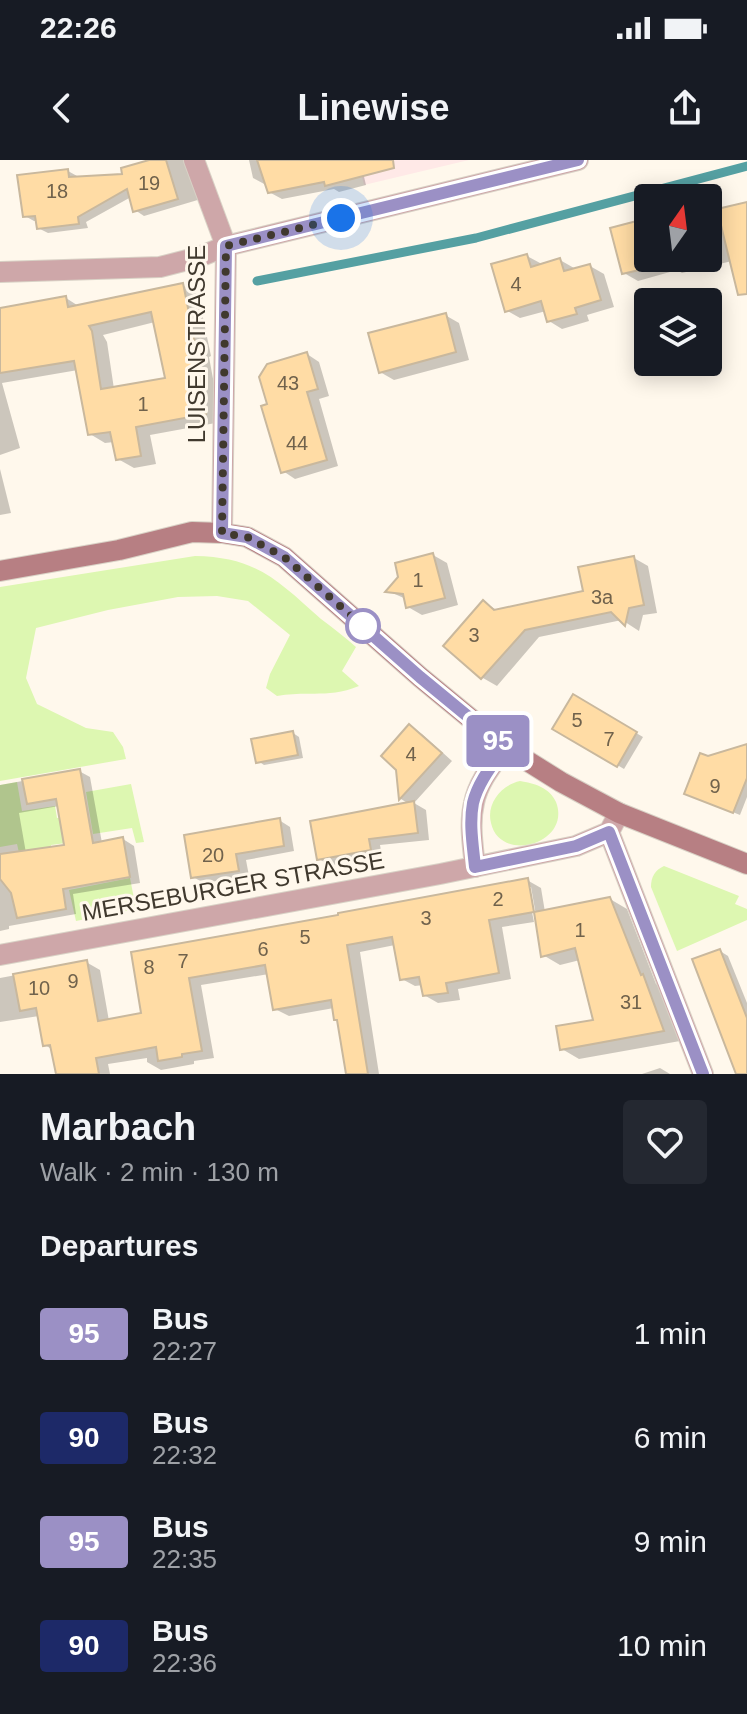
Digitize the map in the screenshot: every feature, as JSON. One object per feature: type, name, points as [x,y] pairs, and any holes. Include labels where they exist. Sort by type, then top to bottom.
[{"type":"street","name":"LUISENSTRASSE","points":[[194,160],[226,246],[222,533]]},
{"type":"street","points":[[0,272],[160,267],[190,260],[226,246],[578,160]]},
{"type":"street","points":[[0,571],[119,550],[192,532],[247,537],[284,557],[505,747],[619,813],[747,864]]},
{"type":"street","points":[[475,867],[471,833],[474,801],[486,773],[505,747]]},
{"type":"street","points":[[619,813],[609,832],[703,1074]]},
{"type":"street","name":"MERSEBURGER STRASSE","points":[[0,955],[475,867],[576,846],[609,832]]},
{"type":"shaded area","points":[[358,160],[469,160],[364,185]]},
{"type":"green space","points":[[195,556],[216,557],[251,566],[279,583],[356,647],[342,671],[359,686],[337,692],[277,696],[266,688],[290,635],[248,601],[217,596],[178,597],[36,628],[26,678],[37,704],[86,728],[113,732],[123,747],[126,759],[0,781],[0,587]]},
{"type":"green space","points":[[520,781],[546,790],[556,802],[558,817],[554,829],[533,844],[507,843],[497,836],[491,823],[491,809],[496,796]]},
{"type":"green space","points":[[17,782],[22,811],[55,806],[57,818],[85,813],[66,843],[51,845],[52,870],[24,875],[17,844],[0,847],[0,785]]},
{"type":"green space","points":[[131,784],[144,842],[136,843],[132,828],[93,834],[86,792]]},
{"type":"green space","points":[[664,866],[739,896],[735,904],[747,909],[747,920],[677,951],[651,887],[654,874]]},
{"type":"green space","points":[[130,878],[136,909],[76,921],[69,890]]},
{"type":"building","points":[[149,160],[166,160],[178,199],[133,212],[127,189],[78,217],[79,224],[37,229],[35,216],[23,217],[17,175],[68,169],[69,177],[122,174],[121,168]]},
{"type":"building","points":[[257,160],[393,160],[394,168],[325,186],[324,182],[268,193]]},
{"type":"building","points":[[747,202],[747,294],[738,295],[722,229],[722,208]]},
{"type":"building","points":[[634,222],[634,271],[622,274],[610,228]]},
{"type":"building","points":[[527,254],[531,267],[560,258],[564,271],[590,264],[601,300],[575,308],[577,314],[547,322],[541,301],[505,312],[491,264]]},
{"type":"building","points":[[183,283],[206,414],[136,427],[141,456],[116,460],[110,432],[88,435],[74,361],[0,373],[0,308],[66,296],[68,307]],"holes":[[[151,312],[165,378],[101,389],[89,326]]]},
{"type":"building","points":[[446,313],[456,352],[379,373],[368,333]]},
{"type":"building","points":[[307,352],[318,389],[307,392],[327,460],[281,473],[261,406],[267,404],[259,377],[267,364]]},
{"type":"building","points":[[433,553],[445,598],[406,608],[403,594],[385,592],[398,577],[395,563]]},
{"type":"building","points":[[634,556],[644,605],[629,608],[625,626],[611,612],[525,630],[481,679],[443,646],[483,600],[494,610],[583,591],[578,567]]},
{"type":"building","points":[[573,694],[637,732],[617,767],[552,729]]},
{"type":"building","points":[[409,724],[442,753],[399,800],[396,770],[381,756]]},
{"type":"building","points":[[293,731],[298,755],[256,763],[251,739]]},
{"type":"building","points":[[747,744],[747,778],[733,813],[684,794],[700,753],[708,756]]},
{"type":"building","points":[[80,769],[93,843],[123,837],[130,877],[63,889],[66,909],[17,918],[11,893],[0,879],[0,854],[64,845],[56,799],[27,804],[22,779]]},
{"type":"building","points":[[414,801],[418,833],[369,839],[371,850],[317,860],[310,821]]},
{"type":"building","points":[[280,818],[284,846],[236,854],[239,871],[191,878],[184,835]]},
{"type":"building","points":[[528,878],[534,912],[489,920],[499,973],[446,983],[448,993],[423,996],[419,977],[400,980],[392,937],[347,945],[368,1074],[346,1074],[331,1000],[273,1010],[265,965],[189,978],[202,1051],[158,1061],[156,1047],[96,1058],[99,1074],[56,1074],[50,1045],[43,1046],[36,1008],[20,1011],[13,974],[87,960],[98,1021],[141,1013],[131,952]]},
{"type":"building","points":[[610,897],[664,1031],[560,1050],[556,1026],[593,1020],[575,948],[541,957],[534,912]]},
{"type":"building","points":[[720,949],[747,1018],[747,1074],[736,1074],[692,959]]},
{"type":"waterway","points":[[257,281],[476,238],[747,166]]},
{"type":"bus line","name":"95","points":[[578,160],[226,246],[222,533],[247,537],[284,557],[505,747],[486,773],[474,801],[471,833],[475,867],[576,846],[609,832],[703,1074]]},
{"type":"route","points":[[341,218],[226,246],[222,533],[247,537],[284,557],[363,626]]}]
